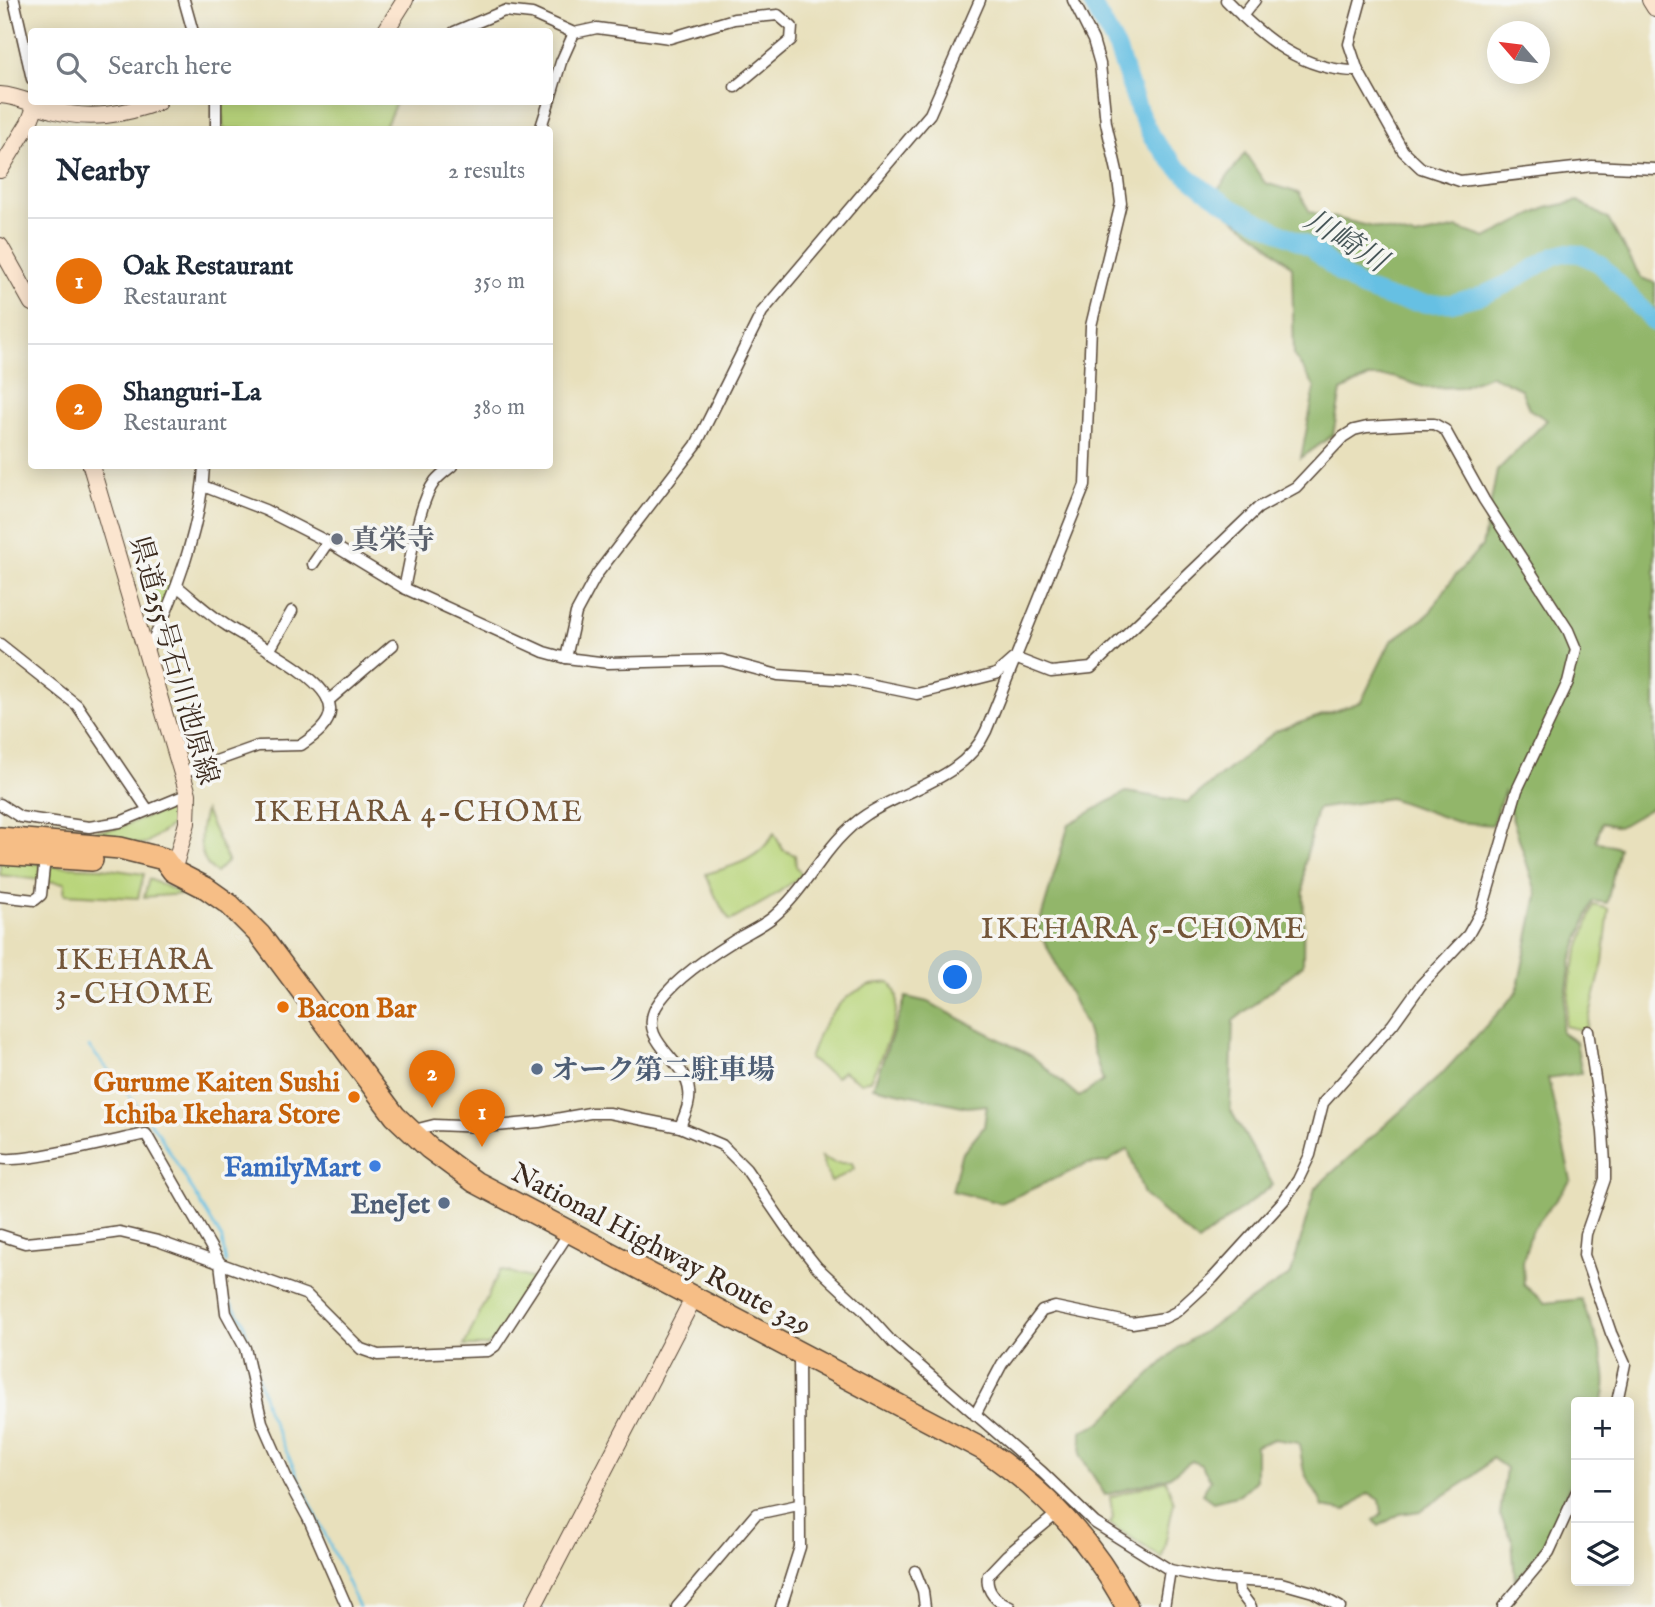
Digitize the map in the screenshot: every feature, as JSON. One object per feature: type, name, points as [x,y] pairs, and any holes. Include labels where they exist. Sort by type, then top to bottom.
[{"type":"highway","name":"National Highway Route 329","points":[[0,838],[89,836],[120,848],[164,859],[173,870],[224,901],[260,936],[395,1116],[439,1156],[475,1182],[1037,1479],[1127,1607]]},
{"type":"highway","name":"National Highway Route 329","points":[[0,854],[108,861],[160,872],[173,870]]},
{"type":"main road","points":[[389,28],[405,0]]},
{"type":"main road","points":[[1650,0],[1655,8]]},
{"type":"main road","points":[[0,95],[28,100]]},
{"type":"main road","points":[[0,170],[29,123],[35,105]]},
{"type":"main road","points":[[41,105],[68,115],[86,116],[110,115],[149,105]]},
{"type":"main road","points":[[0,246],[5,266],[28,298]]},
{"type":"main road","name":"県道255号石川池原線","points":[[92,469],[188,794],[187,823],[173,870]]},
{"type":"main road","points":[[533,1607],[694,1297]]},
{"type":"street","points":[[14,0],[28,64]]},
{"type":"street","points":[[184,0],[192,28]]},
{"type":"street","points":[[566,658],[576,613],[597,574],[696,445],[762,312],[930,114],[980,0]]},
{"type":"street","points":[[680,1127],[690,1090],[685,1077],[653,1035],[652,1017],[657,1006],[683,978],[704,961],[774,916],[839,836],[854,823],[944,775],[970,756],[980,743],[1085,485],[1091,326],[1121,203],[1106,123],[1100,64],[1093,40],[1073,0]]},
{"type":"street","points":[[1226,0],[1259,32],[1305,62],[1336,71],[1358,71]]},
{"type":"street","points":[[1242,16],[1255,0]]},
{"type":"street","points":[[1361,0],[1349,44],[1358,71],[1403,151],[1421,168],[1460,181],[1592,166],[1655,169]]},
{"type":"street","points":[[464,28],[504,11],[533,14],[574,33],[597,28],[670,38],[734,19],[778,15],[792,27],[790,40],[735,87]]},
{"type":"street","points":[[553,87],[574,33]]},
{"type":"street","points":[[216,105],[216,126]]},
{"type":"street","points":[[541,126],[548,105]]},
{"type":"street","points":[[975,1415],[1002,1364],[1042,1311],[1055,1307],[1132,1324],[1164,1318],[1213,1278],[1284,1200],[1298,1180],[1310,1155],[1322,1103],[1393,1024],[1421,985],[1460,945],[1478,917],[1512,804],[1568,682],[1576,649],[1569,631],[1484,500],[1445,430],[1434,425],[1417,424],[1367,427],[1354,430],[1343,437],[1296,487],[1258,508],[1091,668],[1051,672],[1015,657]]},
{"type":"street","points":[[146,653],[163,622],[177,586],[203,486],[204,469]]},
{"type":"street","points":[[404,588],[420,517],[435,481],[449,469]]},
{"type":"street","points":[[203,486],[265,510],[328,542],[404,588],[544,652],[566,658],[608,663],[722,660],[778,675],[849,680],[917,694],[996,674],[1015,657]]},
{"type":"street","points":[[313,564],[328,542]]},
{"type":"street","points":[[177,586],[222,623],[305,674],[331,705],[326,722],[301,745],[258,746],[182,773]]},
{"type":"street","points":[[269,651],[292,611]]},
{"type":"street","points":[[0,644],[76,705],[148,810]]},
{"type":"street","points":[[328,701],[393,645]]},
{"type":"street","points":[[0,804],[20,817],[89,836],[188,794]]},
{"type":"street","points":[[0,896],[35,900],[41,895],[45,858]]},
{"type":"street","points":[[1588,1031],[1604,1140],[1605,1171],[1601,1193],[1586,1234],[1584,1255],[1611,1333],[1625,1364],[1618,1397]]},
{"type":"street","points":[[410,1131],[434,1125],[485,1127],[590,1113],[641,1118],[680,1127],[722,1145],[746,1169],[789,1233],[817,1267],[862,1309],[892,1342],[975,1415],[1037,1479],[1095,1523],[1170,1570],[1215,1579],[1281,1583],[1313,1592],[1340,1607]]},
{"type":"street","points":[[0,1158],[26,1159],[146,1134],[224,1264],[226,1312],[245,1348],[262,1422],[347,1607]]},
{"type":"street","points":[[0,1235],[25,1243],[120,1231],[158,1241],[307,1295],[361,1349],[377,1355],[488,1351],[495,1346],[570,1231]]},
{"type":"street","points":[[781,1607],[800,1546],[799,1351]]},
{"type":"street","points":[[1503,1607],[1549,1552],[1571,1504]]},
{"type":"street","points":[[677,1607],[756,1514],[798,1505]]},
{"type":"street","points":[[1004,1606],[996,1600],[988,1587],[988,1575],[1007,1555],[1059,1512]]},
{"type":"street","points":[[1164,1607],[1170,1570]]},
{"type":"street","points":[[915,1571],[923,1591],[925,1607]]},
{"type":"street","points":[[1238,1580],[1239,1591],[1251,1607]]},
{"type":"green space","points":[[222,105],[395,105],[384,126],[223,126]]},
{"type":"green space","points":[[1245,153],[1265,183],[1299,193],[1310,212],[1415,237],[1457,228],[1486,238],[1546,208],[1578,201],[1608,219],[1641,278],[1655,283],[1655,806],[1619,827],[1602,823],[1596,841],[1619,848],[1607,903],[1593,901],[1571,961],[1561,1032],[1576,1042],[1582,1073],[1548,1078],[1571,1180],[1531,1232],[1523,1262],[1524,1285],[1545,1303],[1581,1299],[1604,1364],[1605,1390],[1603,1397],[1571,1397],[1571,1482],[1546,1547],[1515,1581],[1512,1539],[1500,1515],[1506,1468],[1492,1458],[1473,1477],[1420,1511],[1400,1514],[1379,1526],[1374,1520],[1382,1513],[1380,1500],[1369,1493],[1345,1511],[1323,1507],[1304,1471],[1298,1443],[1274,1439],[1256,1446],[1256,1480],[1240,1495],[1213,1502],[1202,1494],[1211,1480],[1201,1465],[1192,1461],[1167,1478],[1105,1495],[1081,1456],[1082,1431],[1100,1423],[1178,1348],[1291,1274],[1315,1188],[1441,1075],[1517,992],[1537,895],[1504,792],[1492,825],[1457,822],[1390,798],[1317,809],[1304,866],[1303,965],[1233,1021],[1230,1109],[1273,1185],[1198,1242],[1144,1195],[1128,1149],[1107,1162],[1087,1164],[1001,1203],[952,1191],[961,1155],[984,1127],[987,1105],[967,1107],[873,1087],[906,997],[928,1002],[1032,1056],[1079,1097],[1103,1081],[1085,1024],[1038,928],[1069,824],[1126,792],[1188,802],[1276,731],[1361,702],[1391,641],[1428,615],[1453,578],[1482,546],[1497,471],[1547,420],[1529,409],[1521,389],[1491,375],[1461,387],[1427,388],[1393,377],[1369,377],[1341,391],[1333,435],[1301,458],[1315,387],[1294,356],[1292,267],[1263,240],[1210,201]]},
{"type":"green space","points":[[170,581],[168,598],[155,624],[146,593]]},
{"type":"green space","points":[[174,807],[171,826],[146,843],[95,835],[97,831],[114,829]]},
{"type":"green space","points":[[205,811],[228,861],[216,873],[202,853],[201,827]]},
{"type":"green space","points":[[774,833],[783,850],[795,855],[796,866],[802,875],[769,899],[730,921],[706,874],[745,861],[761,850]]},
{"type":"green space","points":[[0,861],[41,864],[39,880],[0,875]]},
{"type":"green space","points":[[47,866],[102,868],[144,874],[138,898],[64,894],[65,883],[46,881]]},
{"type":"green space","points":[[149,879],[184,894],[144,897]]},
{"type":"green space","points":[[1594,905],[1609,909],[1603,962],[1586,1031],[1565,1026],[1572,970]]},
{"type":"green space","points":[[890,982],[897,997],[895,1017],[870,1080],[861,1083],[843,1071],[836,1077],[809,1059],[821,1030],[838,1006],[860,989]]},
{"type":"green space","points":[[821,1157],[835,1163],[852,1163],[854,1169],[831,1182]]},
{"type":"green space","points":[[500,1270],[534,1279],[492,1342],[487,1346],[464,1346]]},
{"type":"green space","points":[[1166,1480],[1174,1502],[1162,1558],[1110,1524],[1113,1518],[1110,1497]]},
{"type":"waterway","name":"川崎川","points":[[1090,0],[1117,48],[1139,111],[1152,138],[1178,168],[1234,209],[1312,248],[1362,288],[1392,299],[1428,304],[1452,303],[1483,295],[1507,284],[1554,256],[1564,253],[1580,254],[1600,264],[1655,323]]},
{"type":"waterway","points":[[89,1047],[159,1134],[222,1239],[226,1263]]},
{"type":"waterway","points":[[229,1301],[243,1320],[267,1410],[359,1607]]},
{"type":"place","name":"真栄寺","points":[[337,539]]},
{"type":"place","name":"Bacon Bar","points":[[283,1007]]},
{"type":"place","name":"オーク第二駐車場","points":[[537,1069]]},
{"type":"place","name":"Gurume Kaiten Sushi Ichiba Ikehara Store","points":[[354,1097]]},
{"type":"place","name":"Shanguri-La","points":[[432,1108]]},
{"type":"place","name":"Oak Restaurant","points":[[482,1147]]},
{"type":"place","name":"FamilyMart","points":[[375,1166]]},
{"type":"place","name":"EneJet","points":[[444,1203]]},
{"type":"district","name":"IKEHARA 4-CHOME","points":[[419,811]]},
{"type":"district","name":"IKEHARA 5-CHOME","points":[[1144,928]]},
{"type":"district","name":"IKEHARA 3-CHOME","points":[[135,976]]}]
